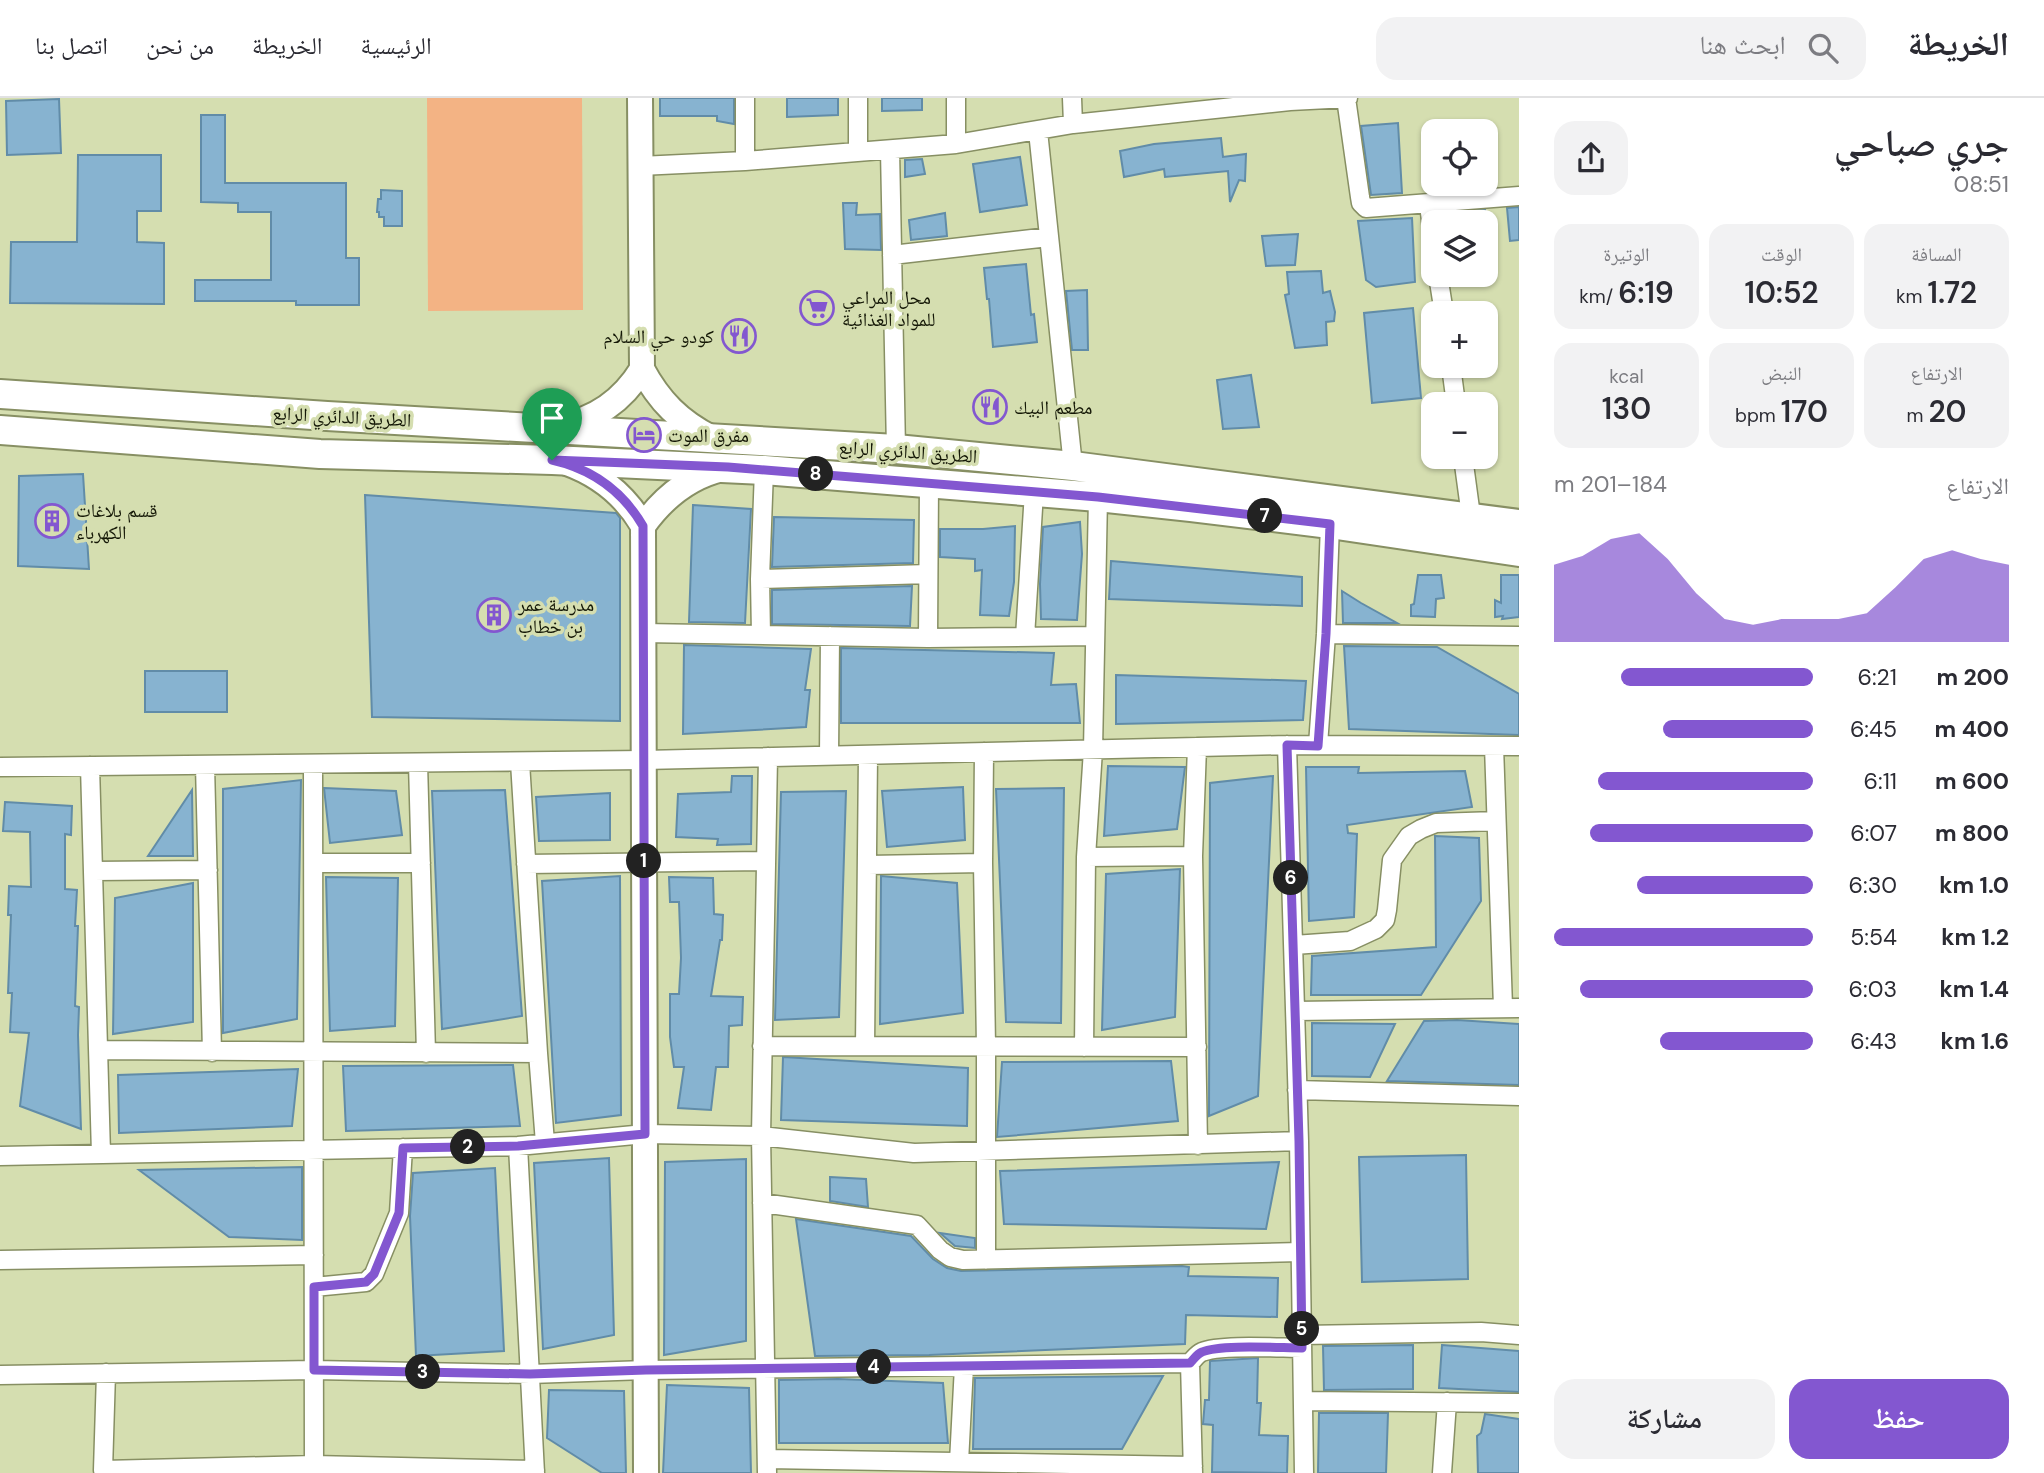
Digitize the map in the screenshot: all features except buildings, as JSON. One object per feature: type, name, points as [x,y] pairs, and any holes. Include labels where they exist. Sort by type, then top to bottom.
[{"type":"main road","name":"الطريق الدائري الرابع","points":[[0,394],[896,449],[1073,466],[1519,524]]},
{"type":"main road","name":"الطريق الدائري الرابع","points":[[0,430],[320,454],[728,467],[929,483],[1098,497],[1330,524],[1519,552]]},
{"type":"street","points":[[640,98],[642,369],[663,404],[686,424],[713,439]]},
{"type":"street","points":[[745,98],[745,161]]},
{"type":"street","points":[[858,152],[859,98]]},
{"type":"street","points":[[956,98],[957,144]]},
{"type":"street","points":[[1072,98],[1073,124]]},
{"type":"street","points":[[640,166],[745,161],[957,144],[1180,105],[1347,98],[1361,203],[1369,208],[1519,196]]},
{"type":"street","points":[[1038,131],[1073,466]]},
{"type":"street","points":[[890,150],[896,449]]},
{"type":"street","points":[[1429,204],[1430,210]]},
{"type":"street","points":[[892,255],[1049,237]]},
{"type":"street","points":[[551,428],[588,418],[605,409],[633,384],[642,369]]},
{"type":"street","points":[[552,460],[580,468],[605,482],[627,502],[643,526],[646,1473]]},
{"type":"street","points":[[643,526],[652,513],[675,491],[700,476],[728,467]]},
{"type":"street","points":[[1465,469],[1471,516]]},
{"type":"street","points":[[761,635],[764,470]]},
{"type":"street","points":[[928,638],[929,483]]},
{"type":"street","points":[[1025,637],[1034,492]]},
{"type":"street","points":[[1084,1047],[1086,857],[1093,750],[1098,497]]},
{"type":"street","points":[[1318,746],[1330,524]]},
{"type":"street","points":[[760,579],[928,574]]},
{"type":"street","points":[[643,633],[928,638],[1094,636]]},
{"type":"street","points":[[1326,634],[1519,636]]},
{"type":"street","points":[[829,756],[830,636]]},
{"type":"street","points":[[1287,745],[1299,1141],[1304,1473]]},
{"type":"street","points":[[0,767],[644,760],[1287,745],[1519,746]]},
{"type":"street","points":[[1295,1011],[1511,1007],[1496,821],[1494,746]]},
{"type":"street","points":[[1197,747],[1193,856],[1198,1145]]},
{"type":"street","points":[[984,752],[986,1260]]},
{"type":"street","points":[[865,1046],[868,755]]},
{"type":"street","points":[[768,757],[761,1136],[767,1466],[874,1467],[959,1462],[1091,1469],[1193,1470],[1190,1363],[1206,1350],[1302,1341],[1481,1332],[1519,1335]]},
{"type":"street","points":[[520,762],[545,1143]]},
{"type":"street","points":[[418,763],[426,1053]]},
{"type":"street","points":[[313,764],[314,1469]]},
{"type":"street","points":[[205,765],[212,1052]]},
{"type":"street","points":[[90,766],[101,1154]]},
{"type":"street","points":[[1294,945],[1350,941],[1376,929],[1385,920],[1392,860],[1409,836],[1421,828],[1436,823],[1496,821]]},
{"type":"street","points":[[1086,857],[1193,856]]},
{"type":"street","points":[[526,864],[766,861]]},
{"type":"street","points":[[314,863],[421,863]]},
{"type":"street","points":[[868,865],[983,863]]},
{"type":"street","points":[[93,870],[208,870]]},
{"type":"street","points":[[762,1046],[1196,1047]]},
{"type":"street","points":[[98,1050],[538,1053]]},
{"type":"street","points":[[1297,1090],[1519,1096]]},
{"type":"street","points":[[0,1156],[518,1146],[645,1134],[761,1136],[914,1153],[1299,1141]]},
{"type":"street","points":[[106,1373],[103,1472],[314,1469],[535,1471],[518,1146]]},
{"type":"street","points":[[314,1287],[366,1282],[374,1274],[399,1213],[403,1148]]},
{"type":"street","points":[[762,1203],[910,1223],[917,1225],[950,1257],[963,1259],[1300,1252]]},
{"type":"street","points":[[0,1259],[314,1255]]},
{"type":"street","points":[[0,1375],[314,1370],[530,1374],[1190,1363]]},
{"type":"street","points":[[959,1462],[964,1366]]},
{"type":"street","points":[[1303,1401],[1519,1403]]},
{"type":"street","points":[[1442,1473],[1447,1402]]},
{"type":"shaded area","points":[[427,98],[582,98],[583,310],[428,311]]},
{"type":"place","name":"محل المراعي للمواد الغذائية","points":[[817,308]]},
{"type":"place","name":"كودو حي السلام","points":[[739,336]]},
{"type":"place","name":"مطعم البيك","points":[[990,407]]},
{"type":"place","name":"مفرق الموت","points":[[644,435]]},
{"type":"place","name":"قسم بلاغات الكهرباء","points":[[52,521]]},
{"type":"place","name":"مدرسة عمر بن خطاب","points":[[494,615]]},
{"type":"route","points":[[552,460],[728,467],[1098,497],[1330,524],[1318,746],[1287,745],[1299,1141],[1302,1348],[1206,1350],[1190,1363],[530,1374],[314,1370],[314,1287],[366,1282],[374,1274],[399,1213],[403,1148],[518,1146],[645,1134],[643,526],[627,502],[605,482],[580,468],[552,460]]}]
